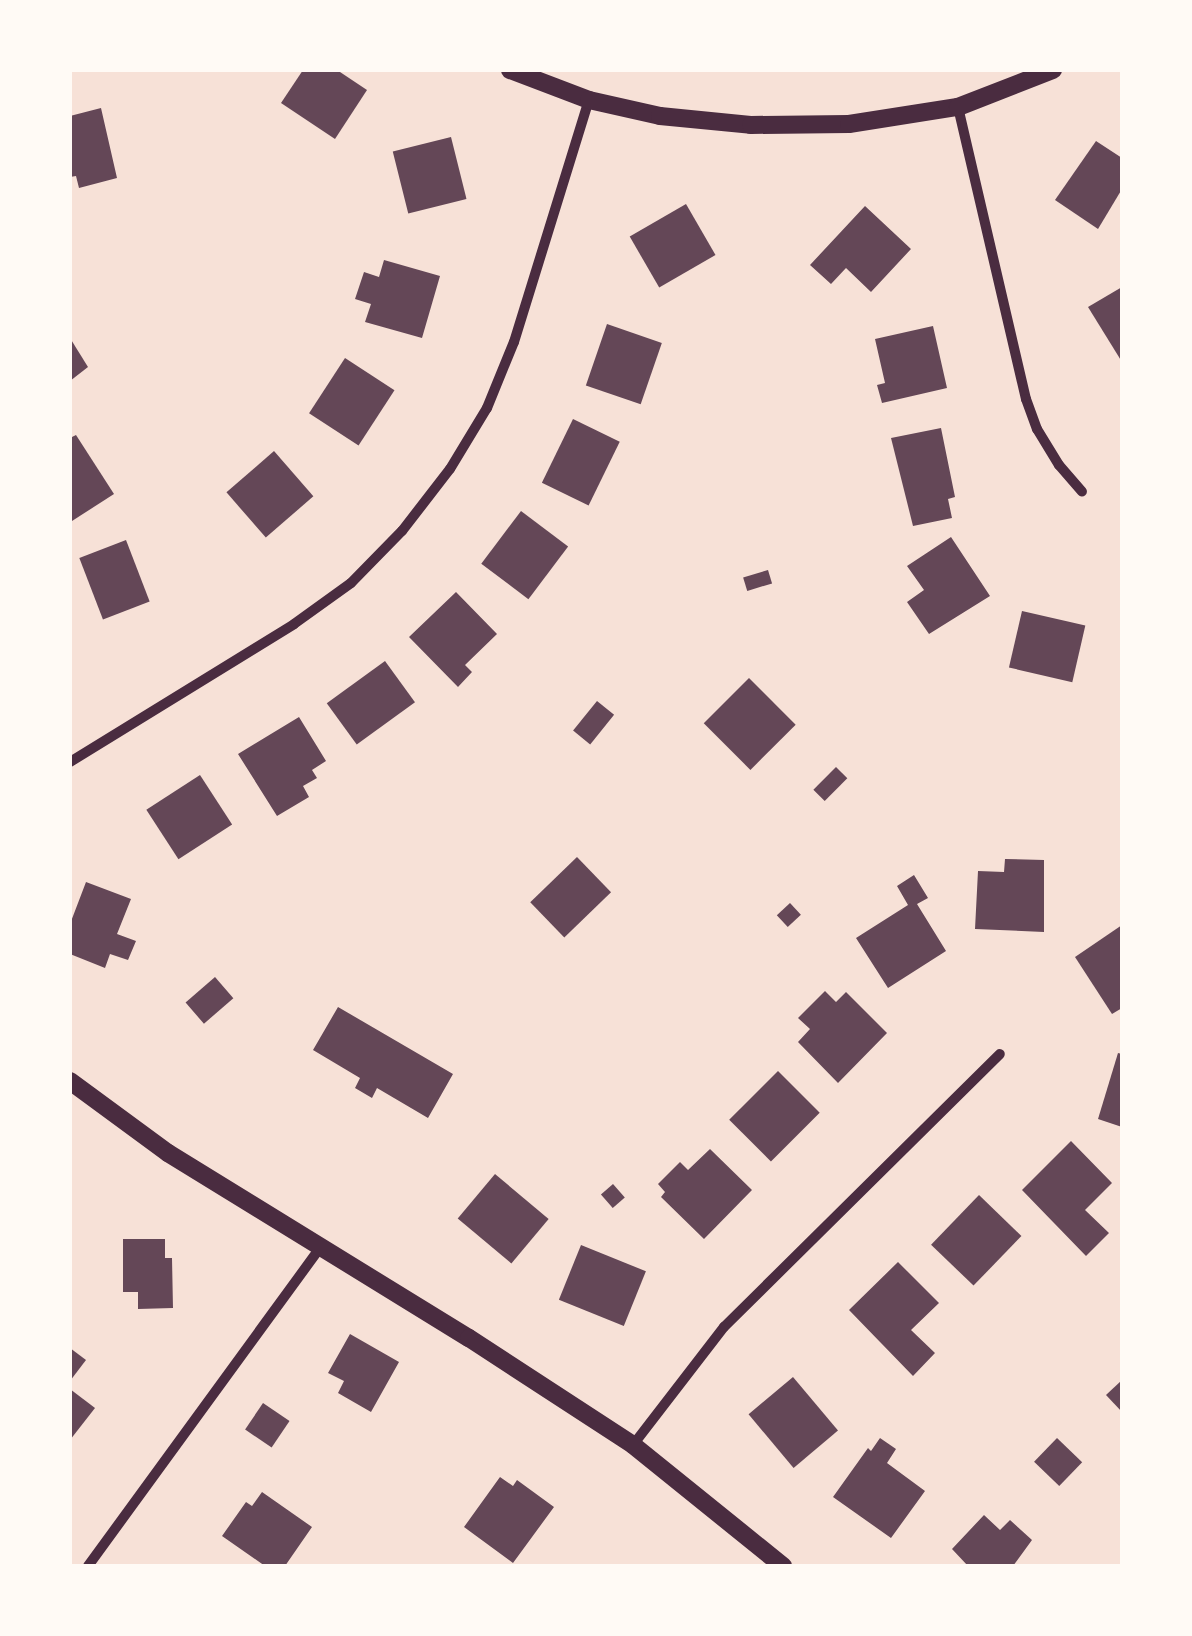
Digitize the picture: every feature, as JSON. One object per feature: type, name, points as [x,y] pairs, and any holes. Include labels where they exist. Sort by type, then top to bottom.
[{"type":"street","points":[[510,70],[589,100],[660,116],[751,125],[849,124],[958,107],[1053,70]]},
{"type":"street","points":[[70,762],[308,614],[351,584],[402,531],[450,469],[486,408],[514,342],[589,100]]},
{"type":"street","points":[[958,107],[1026,400],[1036,429],[1082,491]]},
{"type":"street","points":[[633,1445],[724,1327],[1000,1054]]},
{"type":"street","points":[[70,1081],[168,1153],[633,1445],[783,1566]]},
{"type":"street","points":[[88,1566],[321,1246]]},
{"type":"building","points":[[303,70],[337,70],[367,90],[335,139],[281,103]]},
{"type":"building","points":[[101,108],[117,178],[79,188],[76,176],[70,177],[70,116]]},
{"type":"building","points":[[451,137],[466,199],[408,214],[393,152]]},
{"type":"building","points":[[1096,141],[1122,158],[1122,189],[1098,229],[1055,200]]},
{"type":"building","points":[[686,204],[716,255],[659,288],[630,236]]},
{"type":"building","points":[[865,206],[911,249],[871,292],[846,268],[831,284],[810,265]]},
{"type":"building","points":[[384,260],[440,276],[422,338],[365,322],[371,304],[355,299],[364,272],[379,277]]},
{"type":"building","points":[[1122,287],[1122,362],[1088,307]]},
{"type":"building","points":[[607,324],[662,343],[641,404],[586,385]]},
{"type":"building","points":[[933,326],[947,388],[882,403],[877,385],[885,383],[875,339]]},
{"type":"building","points":[[70,338],[88,367],[70,381]]},
{"type":"building","points":[[345,358],[394,390],[359,445],[309,413]]},
{"type":"building","points":[[573,419],[620,442],[589,506],[542,483]]},
{"type":"building","points":[[941,428],[955,497],[948,499],[952,518],[913,526],[891,438]]},
{"type":"building","points":[[76,435],[114,494],[72,521],[70,438]]},
{"type":"building","points":[[274,451],[313,496],[266,538],[226,492]]},
{"type":"building","points":[[521,511],[568,547],[528,599],[481,564]]},
{"type":"building","points":[[951,537],[990,596],[929,634],[907,602],[924,590],[907,566]]},
{"type":"building","points":[[126,540],[150,602],[103,620],[79,558]]},
{"type":"building","points":[[768,570],[772,583],[747,591],[743,578]]},
{"type":"building","points":[[456,592],[497,634],[465,665],[472,672],[458,687],[409,637]]},
{"type":"building","points":[[1022,611],[1085,626],[1072,682],[1009,668]]},
{"type":"building","points":[[385,661],[415,702],[357,745],[327,703]]},
{"type":"building","points":[[749,678],[796,725],[750,770],[704,723]]},
{"type":"building","points":[[597,701],[614,715],[590,744],[573,731]]},
{"type":"building","points":[[299,717],[326,761],[312,770],[317,778],[303,786],[309,797],[277,816],[238,754]]},
{"type":"building","points":[[836,767],[847,778],[825,801],[813,790]]},
{"type":"building","points":[[200,775],[232,824],[178,859],[146,810]]},
{"type":"building","points":[[577,857],[611,892],[564,937],[530,902]]},
{"type":"building","points":[[1005,859],[1044,860],[1044,932],[975,929],[978,871],[1004,872]]},
{"type":"building","points":[[914,875],[928,898],[917,904],[946,951],[888,988],[856,938],[908,905],[897,886]]},
{"type":"building","points":[[86,882],[131,899],[117,934],[136,941],[128,960],[110,954],[105,968],[70,954],[70,924]]},
{"type":"building","points":[[790,903],[801,915],[788,927],[777,915]]},
{"type":"building","points":[[1122,925],[1122,1008],[1112,1014],[1075,957]]},
{"type":"building","points":[[215,977],[233,998],[204,1024],[186,1003]]},
{"type":"building","points":[[825,991],[836,1002],[846,992],[887,1033],[838,1083],[798,1042],[810,1029],[798,1018]]},
{"type":"building","points":[[338,1007],[453,1074],[428,1118],[377,1088],[372,1098],[355,1088],[360,1078],[313,1050]]},
{"type":"building","points":[[1118,1053],[1122,1054],[1122,1127],[1098,1119]]},
{"type":"building","points":[[778,1071],[820,1113],[771,1162],[729,1120]]},
{"type":"building","points":[[1071,1141],[1112,1183],[1085,1210],[1109,1233],[1086,1256],[1022,1190]]},
{"type":"building","points":[[710,1149],[752,1190],[704,1239],[661,1197],[665,1192],[658,1184],[680,1162],[688,1170]]},
{"type":"building","points":[[495,1174],[549,1219],[511,1263],[458,1218]]},
{"type":"building","points":[[613,1184],[625,1198],[613,1208],[601,1194]]},
{"type":"building","points":[[979,1195],[1021,1236],[974,1286],[931,1245]]},
{"type":"building","points":[[123,1239],[165,1239],[165,1258],[172,1258],[173,1308],[138,1309],[138,1292],[123,1292]]},
{"type":"building","points":[[581,1245],[646,1271],[624,1326],[559,1300]]},
{"type":"building","points":[[898,1262],[939,1303],[911,1330],[935,1353],[913,1376],[849,1310]]},
{"type":"building","points":[[350,1334],[399,1362],[371,1412],[338,1393],[344,1381],[328,1373]]},
{"type":"building","points":[[70,1348],[86,1360],[70,1381]]},
{"type":"building","points":[[793,1377],[838,1431],[794,1468],[749,1414]]},
{"type":"building","points":[[1122,1380],[1122,1412],[1106,1395]]},
{"type":"building","points":[[70,1389],[95,1408],[70,1440]]},
{"type":"building","points":[[263,1403],[290,1421],[272,1447],[245,1430]]},
{"type":"building","points":[[880,1438],[896,1449],[887,1463],[925,1491],[891,1538],[833,1497],[868,1448],[871,1451]]},
{"type":"building","points":[[1057,1438],[1082,1462],[1059,1486],[1034,1462]]},
{"type":"building","points":[[500,1477],[513,1486],[517,1480],[554,1507],[513,1563],[464,1527]]},
{"type":"building","points":[[262,1492],[312,1527],[285,1566],[265,1566],[222,1536],[246,1502],[252,1506]]},
{"type":"building","points":[[984,1515],[1000,1530],[1010,1520],[1032,1540],[1013,1566],[968,1566],[952,1549]]}]
